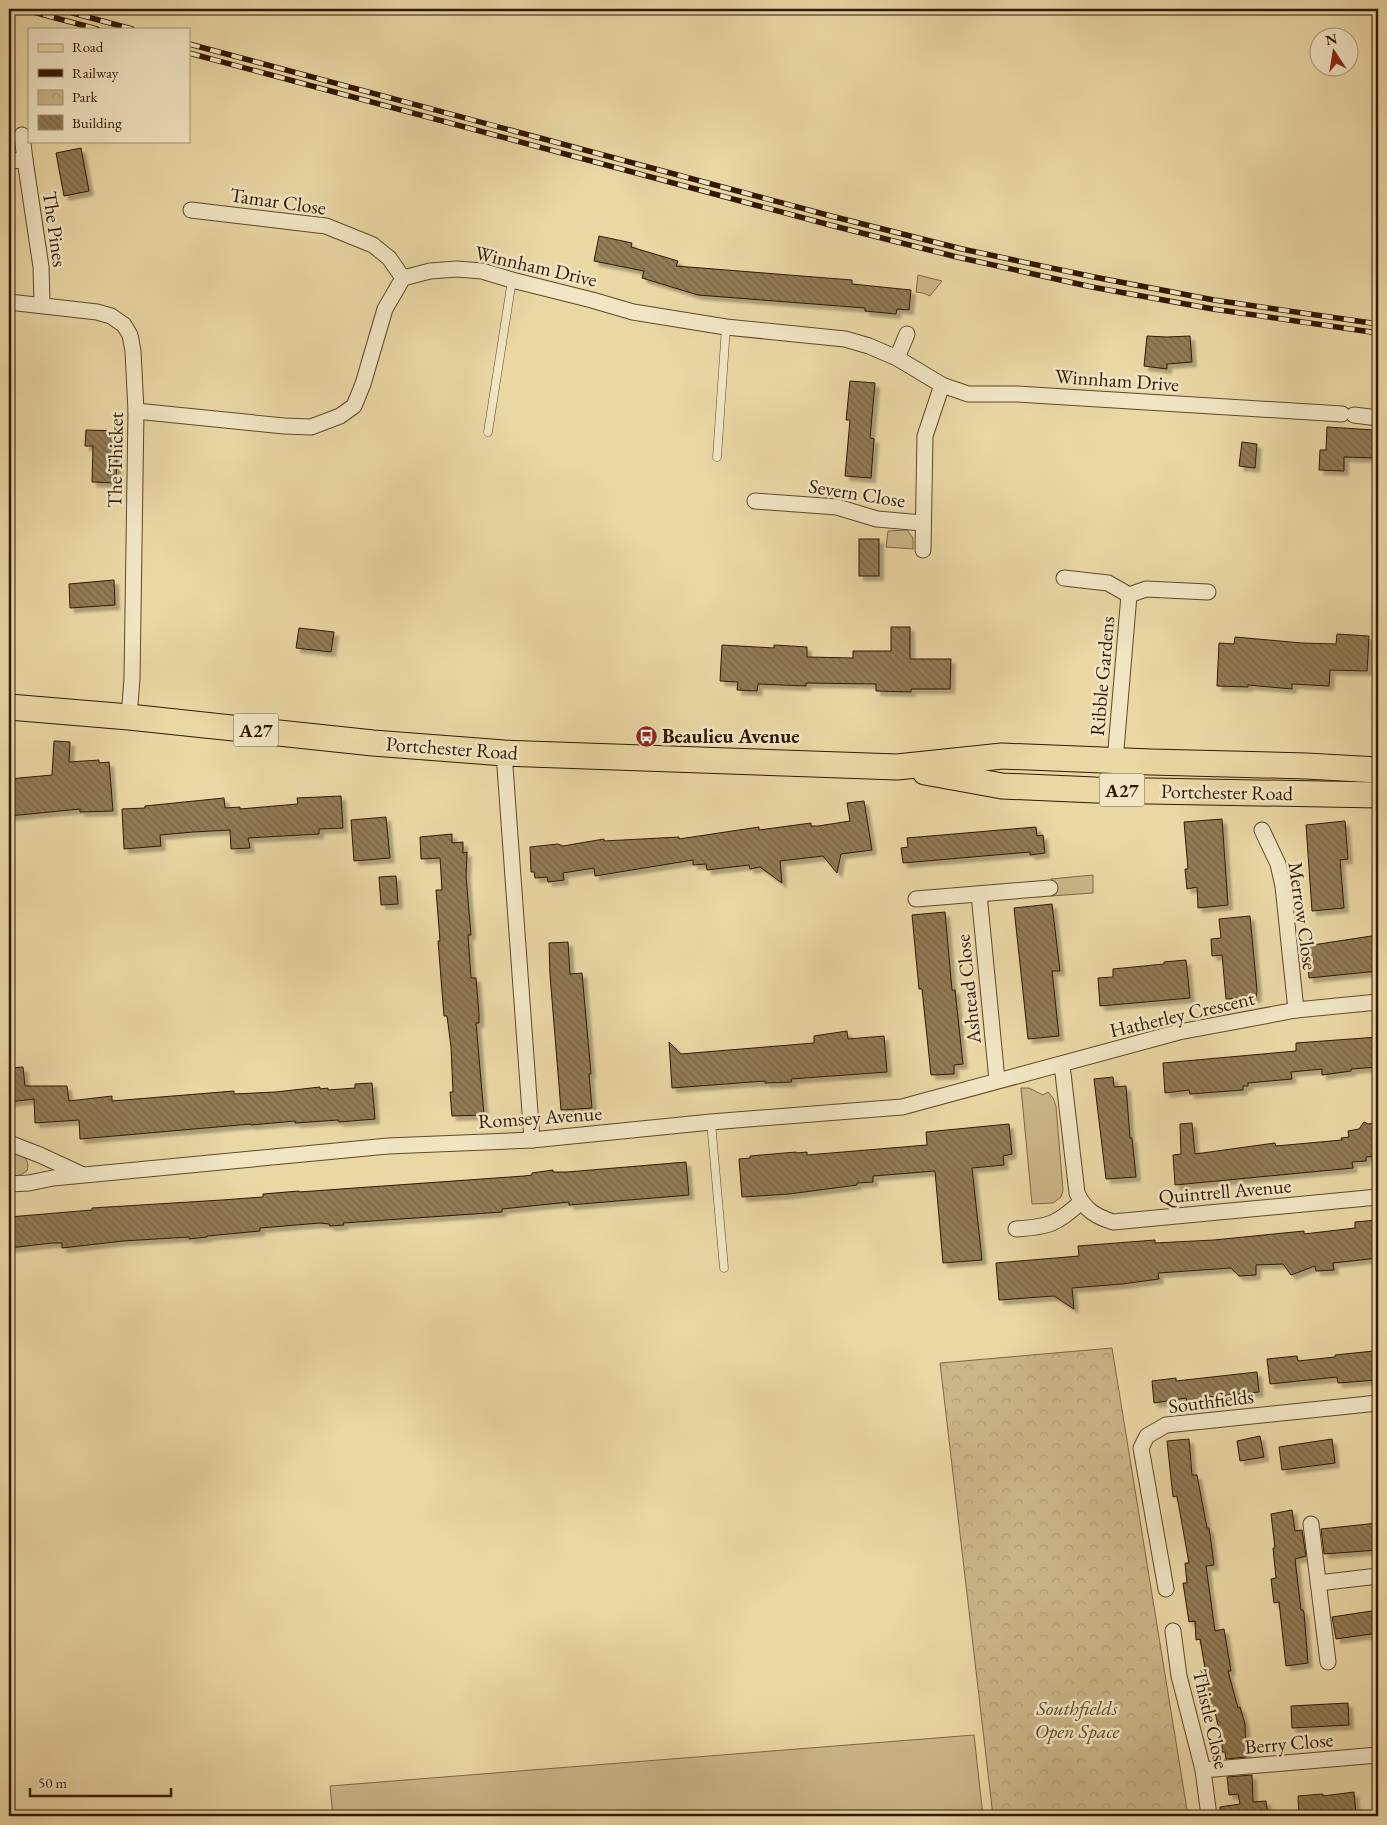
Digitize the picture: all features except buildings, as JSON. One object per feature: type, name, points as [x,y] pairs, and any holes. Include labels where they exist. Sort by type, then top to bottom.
[{"type":"main road","name":"Portchester Road","points":[[9,706],[373,743],[504,753],[897,767],[1002,756],[1378,770]]},
{"type":"main road","name":"Portchester Road","points":[[897,767],[1002,786],[1095,790],[1378,795]]},
{"type":"street","name":"The Pines","points":[[22,135],[41,267],[42,305]]},
{"type":"street","points":[[9,161],[25,160]]},
{"type":"street","name":"Tamar Close","points":[[191,210],[326,226],[373,245],[389,258],[403,278]]},
{"type":"street","name":"Winnham Drive","points":[[403,278],[430,271],[457,269],[482,271],[633,312],[726,327],[845,339],[869,346],[897,358],[942,385],[968,394],[1026,395],[1378,418]]},
{"type":"street","points":[[136,411],[311,427],[340,416],[354,406],[363,384],[385,309],[403,278]]},
{"type":"street","name":"The Thicket","points":[[9,302],[97,312],[111,316],[124,325],[130,335],[133,351],[136,411],[132,679],[129,717]]},
{"type":"street","points":[[897,358],[907,334]]},
{"type":"street","name":"Severn Close","points":[[923,550],[925,436],[942,385]]},
{"type":"street","name":"Severn Close","points":[[755,501],[837,507],[877,519],[923,523]]},
{"type":"street","name":"Ribble Gardens","points":[[1064,578],[1108,582],[1128,595]]},
{"type":"street","name":"Ribble Gardens","points":[[1128,595],[1146,589],[1208,592]]},
{"type":"street","name":"Ribble Gardens","points":[[1114,761],[1128,595]]},
{"type":"street","points":[[504,753],[532,1140]]},
{"type":"street","name":"Merrow Close","points":[[1262,830],[1278,864],[1283,886],[1296,1010]]},
{"type":"street","points":[[916,900],[1050,888]]},
{"type":"street","name":"Ashtead Close","points":[[979,894],[997,1080]]},
{"type":"street","name":"Hatherley Crescent","points":[[997,1080],[1062,1065],[1178,1032],[1296,1010],[1378,1002]]},
{"type":"street","points":[[1016,1230],[1044,1227],[1063,1219],[1082,1202],[1075,1183],[1067,1091],[1062,1065]]},
{"type":"street","name":"Romsey Avenue","points":[[9,1184],[82,1175],[388,1146],[532,1140],[711,1122],[902,1107],[948,1096],[997,1080]]},
{"type":"street","points":[[9,1143],[82,1175]]},
{"type":"street","name":"Quintrell Avenue","points":[[1082,1202],[1088,1211],[1113,1222],[1378,1197]]},
{"type":"street","name":"Southfields","points":[[1166,1589],[1141,1448],[1147,1436],[1166,1425],[1378,1402]]},
{"type":"street","points":[[1311,1524],[1328,1662]]},
{"type":"street","points":[[1318,1583],[1378,1576]]},
{"type":"street","name":"Thistle Close","points":[[1173,1630],[1179,1676],[1203,1770],[1209,1816]]},
{"type":"street","name":"Berry Close","points":[[1203,1770],[1378,1755]]},
{"type":"lane","points":[[488,432],[512,280]]},
{"type":"lane","points":[[717,457],[726,327]]},
{"type":"lane","points":[[711,1122],[724,1268]]},
{"type":"green space","points":[[1374,9],[1378,9],[1378,110]]},
{"type":"green space","points":[[918,275],[942,281],[930,296],[916,292]]},
{"type":"green space","points":[[907,530],[913,538],[913,549],[886,547],[888,531]]},
{"type":"green space","points":[[1093,875],[1093,893],[1051,896],[1051,879]]},
{"type":"green space","points":[[1021,1088],[1029,1088],[1043,1095],[1048,1092],[1056,1106],[1063,1190],[1061,1197],[1053,1203],[1032,1204]]},
{"type":"green space","points":[[9,1150],[26,1159],[27,1171],[20,1175],[9,1177]]},
{"type":"green space","name":"Southfields Open Space","points":[[1112,1348],[1188,1816],[993,1816],[940,1363]]},
{"type":"green space","points":[[974,1735],[983,1816],[333,1816],[330,1786]]},
{"type":"railway","points":[[22,9],[93,28]]},
{"type":"railway","points":[[58,9],[128,28]]},
{"type":"railway","points":[[190,44],[831,216],[962,249],[1214,300],[1378,324]]},
{"type":"railway","points":[[190,53],[830,225],[957,257],[1092,287],[1213,309],[1378,333]]},
{"type":"place","name":"Beaulieu Avenue","points":[[646,736]]}]
